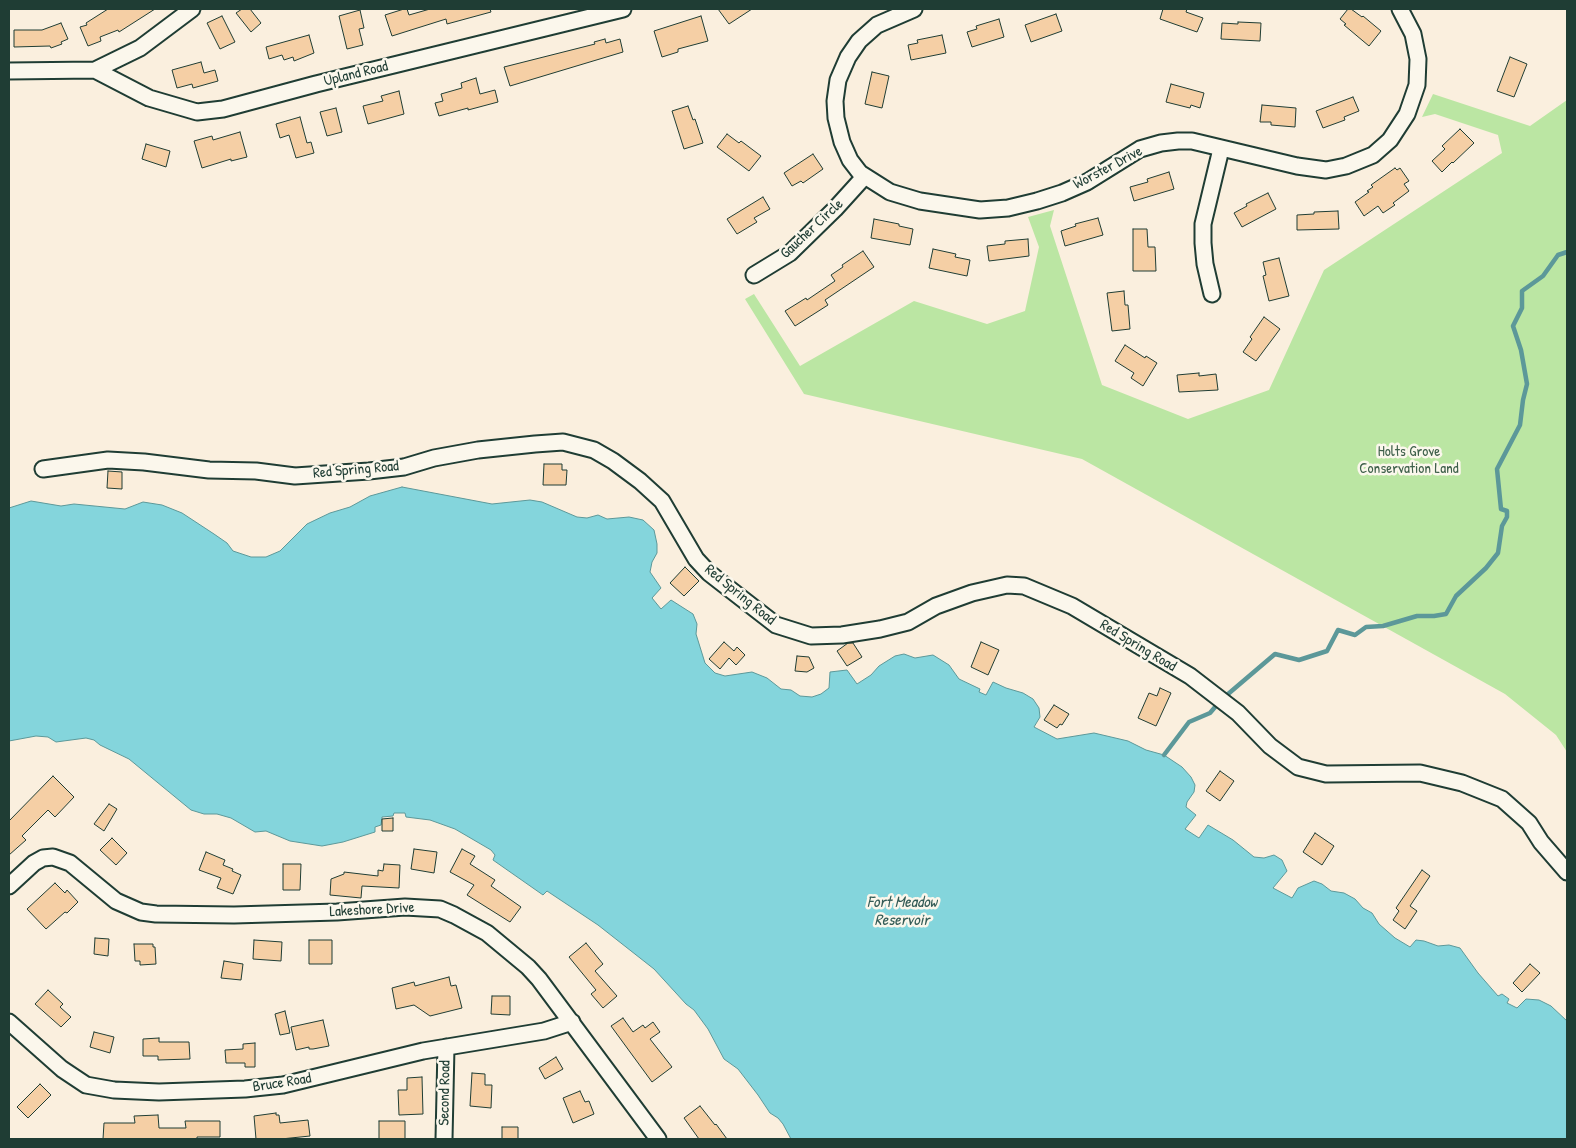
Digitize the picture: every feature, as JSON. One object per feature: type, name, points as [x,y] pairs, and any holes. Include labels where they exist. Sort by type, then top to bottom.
[{"type":"street","points":[[9,71],[95,70],[140,48],[192,9]]},
{"type":"street","name":"Upland Road","points":[[95,70],[150,98],[197,112],[223,109],[316,84],[623,9]]},
{"type":"street","name":"Worster Drive","points":[[914,9],[877,25],[859,41],[848,57],[838,80],[835,100],[836,118],[842,142],[850,160],[864,177],[890,192],[920,201],[980,210],[1008,208],[1062,192],[1087,182],[1140,149],[1161,143],[1192,141],[1297,166],[1326,170],[1346,166],[1373,155],[1390,140],[1407,114],[1417,85],[1418,59],[1413,34],[1400,9]]},
{"type":"street","points":[[1212,294],[1202,244],[1203,224],[1221,149]]},
{"type":"street","name":"Gaucher Circle","points":[[754,275],[790,253],[835,210],[864,177]]},
{"type":"street","name":"Red Spring Road","points":[[43,469],[108,460],[144,462],[209,470],[256,471],[296,476],[389,469],[478,450],[535,444],[563,442],[594,450],[640,481],[662,501],[696,558],[708,573],[776,625],[811,636],[852,634],[908,622],[936,606],[972,593],[1007,586],[1024,586],[1072,606],[1190,676],[1238,713],[1270,746],[1298,767],[1326,774],[1420,773],[1462,783],[1502,800],[1529,823],[1540,842],[1567,872]]},
{"type":"street","name":"Lakeshore Drive","points":[[9,886],[34,863],[43,858],[53,857],[70,863],[116,901],[141,912],[156,914],[234,915],[337,912],[404,907],[440,909],[487,933],[528,967],[552,994],[658,1139]]},
{"type":"street","name":"Bruce Road","points":[[9,1022],[75,1079],[86,1085],[114,1090],[159,1092],[265,1088],[446,1047],[544,1031],[572,1022]]},
{"type":"street","name":"Second Road","points":[[444,1139],[446,1047]]},
{"type":"green space","name":"Holts Grove Conservation Land","points":[[1433,94],[1530,126],[1567,100],[1567,752],[1556,735],[1505,694],[1082,459],[804,394],[745,299],[754,294],[800,366],[914,301],[987,324],[1025,311],[1039,247],[1028,217],[1054,210],[1050,226],[1102,385],[1188,419],[1269,390],[1324,270],[1502,153],[1498,135],[1435,114],[1422,117]]},
{"type":"water","name":"Fort Meadow Reservoir","points":[[402,487],[492,504],[530,500],[542,502],[577,517],[587,518],[598,515],[607,519],[629,517],[643,520],[654,530],[657,544],[657,553],[652,562],[650,572],[661,588],[652,598],[661,609],[671,600],[693,614],[697,624],[696,634],[705,663],[715,673],[725,676],[752,672],[767,678],[781,689],[791,690],[800,696],[812,697],[821,694],[829,688],[830,672],[847,670],[857,684],[895,656],[904,654],[915,658],[933,655],[949,665],[959,679],[980,689],[979,692],[986,695],[993,682],[1023,693],[1033,699],[1039,708],[1040,717],[1034,727],[1057,739],[1094,733],[1128,741],[1146,750],[1164,755],[1182,767],[1195,785],[1194,792],[1186,807],[1196,815],[1185,829],[1199,838],[1208,825],[1233,840],[1254,857],[1264,858],[1274,855],[1282,860],[1287,871],[1273,888],[1292,898],[1298,888],[1314,881],[1331,891],[1344,893],[1355,899],[1363,908],[1372,913],[1379,924],[1395,938],[1410,947],[1416,940],[1438,946],[1449,945],[1460,948],[1498,996],[1502,994],[1509,999],[1507,1003],[1517,1008],[1526,999],[1539,1000],[1551,1006],[1567,1021],[1567,1139],[791,1139],[783,1124],[770,1113],[738,1069],[724,1059],[708,1029],[694,1010],[686,1004],[654,969],[598,925],[547,891],[543,895],[493,860],[495,855],[491,850],[455,829],[430,820],[406,817],[405,813],[394,813],[393,816],[382,817],[381,825],[375,827],[375,832],[343,842],[322,846],[290,841],[266,831],[255,832],[231,818],[191,810],[129,759],[100,745],[94,740],[86,738],[56,742],[48,737],[36,736],[9,741],[9,508],[31,501],[61,506],[74,504],[125,509],[143,502],[162,505],[182,513],[227,543],[233,551],[251,557],[266,557],[280,551],[307,524],[330,513],[350,507],[370,496]]},
{"type":"building","points":[[108,9],[155,9],[119,32],[118,30],[100,37],[101,41],[88,46],[80,27],[87,25],[86,23]]},
{"type":"building","points":[[242,9],[250,9],[261,23],[251,32],[236,13]]},
{"type":"building","points":[[407,9],[409,15],[430,9],[490,9],[491,12],[447,24],[446,19],[392,36],[385,15]]},
{"type":"building","points":[[718,9],[752,9],[729,24]]},
{"type":"building","points":[[1163,9],[1187,9],[1186,12],[1203,18],[1197,32],[1160,19]]},
{"type":"building","points":[[1348,9],[1363,16],[1381,31],[1369,46],[1344,25],[1346,24],[1340,19]]},
{"type":"building","points":[[360,10],[364,28],[359,29],[363,45],[347,49],[339,16]]},
{"type":"building","points":[[1056,14],[1062,31],[1031,42],[1025,25]]},
{"type":"building","points":[[222,16],[235,42],[220,49],[207,23]]},
{"type":"building","points":[[701,16],[708,41],[678,49],[678,52],[662,57],[654,31]]},
{"type":"building","points":[[999,19],[1004,37],[972,47],[967,32],[977,29],[976,26]]},
{"type":"building","points":[[1238,22],[1261,23],[1260,41],[1221,39],[1222,23],[1238,24]]},
{"type":"building","points":[[61,23],[68,39],[61,42],[62,44],[51,48],[50,46],[14,47],[14,30],[42,30]]},
{"type":"building","points":[[309,35],[314,53],[294,61],[293,57],[284,60],[282,55],[269,59],[266,47]]},
{"type":"building","points":[[942,35],[946,53],[911,60],[908,45],[918,43],[917,40]]},
{"type":"building","points":[[605,39],[606,43],[620,39],[623,52],[510,86],[504,67],[595,44],[594,42]]},
{"type":"building","points":[[1510,57],[1527,64],[1514,97],[1497,91]]},
{"type":"building","points":[[201,62],[204,73],[215,70],[218,81],[193,88],[192,84],[177,88],[172,70]]},
{"type":"building","points":[[872,72],[889,76],[882,108],[865,104]]},
{"type":"building","points":[[476,78],[480,94],[495,90],[498,102],[439,116],[435,103],[443,101],[441,94],[462,88],[461,83]]},
{"type":"building","points":[[1171,84],[1204,93],[1200,108],[1191,105],[1190,108],[1166,102]]},
{"type":"building","points":[[399,91],[404,114],[368,124],[363,106],[383,101],[381,96]]},
{"type":"building","points":[[1353,97],[1359,111],[1344,117],[1345,120],[1323,128],[1316,111]]},
{"type":"building","points":[[1262,105],[1296,108],[1295,127],[1271,125],[1271,122],[1260,122]]},
{"type":"building","points":[[688,106],[693,120],[695,119],[703,143],[684,149],[672,111]]},
{"type":"building","points":[[336,108],[342,132],[327,136],[320,112]]},
{"type":"building","points":[[300,117],[307,143],[311,142],[314,153],[296,158],[289,135],[280,138],[276,124]]},
{"type":"building","points":[[1460,129],[1474,143],[1442,172],[1432,161],[1445,149],[1442,146]]},
{"type":"building","points":[[240,132],[247,157],[231,161],[231,159],[202,168],[194,141],[212,136],[213,140]]},
{"type":"building","points":[[727,134],[739,143],[741,141],[761,156],[749,171],[717,147]]},
{"type":"building","points":[[146,144],[170,151],[166,167],[142,159]]},
{"type":"building","points":[[813,154],[823,169],[803,183],[801,181],[792,186],[784,173]]},
{"type":"building","points":[[1395,168],[1397,170],[1400,168],[1409,181],[1404,184],[1409,191],[1393,203],[1395,205],[1383,213],[1378,206],[1364,216],[1355,202],[1369,192],[1367,191],[1373,187],[1371,185]]},
{"type":"building","points":[[1169,172],[1174,189],[1134,201],[1130,187],[1148,182],[1147,179]]},
{"type":"building","points":[[1268,193],[1276,209],[1242,227],[1234,213],[1247,206],[1246,204]]},
{"type":"building","points":[[763,197],[770,209],[754,218],[757,222],[737,234],[727,219]]},
{"type":"building","points":[[1338,211],[1339,229],[1297,230],[1297,215]]},
{"type":"building","points":[[1098,218],[1103,235],[1065,246],[1061,231],[1076,226],[1075,224]]},
{"type":"building","points":[[874,219],[913,229],[910,245],[871,238]]},
{"type":"building","points":[[1133,229],[1147,229],[1148,247],[1155,247],[1156,271],[1133,271]]},
{"type":"building","points":[[1028,239],[1029,256],[989,261],[987,246],[1005,244],[1005,241]]},
{"type":"building","points":[[933,249],[956,254],[955,257],[970,260],[967,276],[929,268]]},
{"type":"building","points":[[863,251],[874,267],[825,300],[828,305],[795,326],[785,311],[806,298],[807,300],[835,281],[831,275]]},
{"type":"building","points":[[1279,258],[1289,296],[1269,301],[1263,276],[1266,275],[1263,262]]},
{"type":"building","points":[[1124,291],[1125,305],[1128,305],[1130,329],[1112,331],[1107,293]]},
{"type":"building","points":[[1264,317],[1280,329],[1256,361],[1243,352],[1252,339],[1250,337]]},
{"type":"building","points":[[1125,345],[1145,358],[1146,356],[1157,363],[1143,386],[1131,378],[1134,373],[1115,361]]},
{"type":"building","points":[[1199,373],[1199,376],[1216,374],[1218,390],[1179,392],[1177,375]]},
{"type":"building","points":[[544,464],[562,464],[562,470],[567,470],[566,485],[543,485]]},
{"type":"building","points":[[108,471],[122,472],[122,489],[107,488]]},
{"type":"building","points":[[685,567],[699,581],[684,596],[670,583]]},
{"type":"building","points":[[724,642],[734,651],[737,647],[745,655],[736,665],[729,658],[720,669],[709,659]]},
{"type":"building","points":[[981,642],[999,650],[988,675],[971,667]]},
{"type":"building","points":[[848,643],[853,643],[862,657],[847,666],[837,651]]},
{"type":"building","points":[[797,656],[809,657],[814,668],[807,672],[795,671]]},
{"type":"building","points":[[1160,688],[1171,693],[1156,726],[1138,718],[1149,693],[1157,696]]},
{"type":"building","points":[[1054,705],[1069,714],[1062,725],[1060,724],[1057,728],[1044,720]]},
{"type":"building","points":[[1220,771],[1234,781],[1220,801],[1206,791]]},
{"type":"building","points":[[53,776],[74,797],[55,817],[48,810],[22,836],[26,840],[9,855],[9,821]]},
{"type":"building","points":[[109,804],[117,809],[104,831],[94,824]]},
{"type":"building","points":[[393,818],[393,831],[382,831],[382,819]]},
{"type":"building","points":[[1315,833],[1334,846],[1322,865],[1303,852]]},
{"type":"building","points":[[112,838],[127,853],[116,865],[100,850]]},
{"type":"building","points":[[414,849],[437,852],[434,873],[411,869]]},
{"type":"building","points":[[462,849],[475,856],[470,864],[495,880],[491,886],[521,907],[510,922],[467,895],[474,885],[450,872]]},
{"type":"building","points":[[206,852],[225,860],[223,865],[241,875],[233,894],[217,888],[221,878],[199,870]]},
{"type":"building","points":[[283,864],[301,864],[300,890],[283,890]]},
{"type":"building","points":[[384,864],[400,865],[399,888],[362,886],[361,898],[330,895],[331,879],[344,874],[344,872],[378,876],[378,870],[383,871]]},
{"type":"building","points":[[1422,870],[1430,876],[1410,906],[1417,911],[1405,929],[1393,920],[1399,911],[1396,908]]},
{"type":"building","points":[[55,883],[65,893],[67,890],[78,902],[46,929],[27,909]]},
{"type":"building","points":[[95,938],[109,939],[108,956],[94,954]]},
{"type":"building","points":[[254,940],[282,942],[281,961],[253,959]]},
{"type":"building","points":[[309,940],[332,940],[332,964],[309,964]]},
{"type":"building","points":[[586,943],[603,964],[595,971],[617,996],[603,1008],[591,994],[596,990],[569,957]]},
{"type":"building","points":[[134,944],[153,944],[153,947],[155,947],[156,964],[140,965],[140,961],[135,961]]},
{"type":"building","points":[[224,961],[243,964],[241,980],[221,978]]},
{"type":"building","points":[[1530,964],[1540,973],[1522,992],[1513,983]]},
{"type":"building","points":[[449,977],[451,986],[456,985],[462,1008],[430,1016],[414,1005],[396,1009],[392,988],[414,982],[415,986]]},
{"type":"building","points":[[48,990],[63,1004],[60,1007],[71,1017],[61,1027],[35,1004]]},
{"type":"building","points":[[492,996],[510,996],[510,1015],[491,1014]]},
{"type":"building","points":[[285,1011],[290,1033],[280,1035],[275,1014]]},
{"type":"building","points":[[623,1018],[633,1032],[643,1025],[645,1028],[653,1022],[660,1032],[650,1039],[672,1067],[652,1082],[611,1026]]},
{"type":"building","points":[[323,1020],[329,1046],[296,1050],[291,1027]]},
{"type":"building","points":[[94,1032],[114,1037],[110,1053],[90,1047]]},
{"type":"building","points":[[159,1038],[159,1042],[189,1042],[190,1059],[158,1060],[158,1056],[143,1056],[143,1039]]},
{"type":"building","points":[[255,1043],[255,1067],[245,1067],[245,1063],[226,1063],[225,1050],[243,1049],[243,1044]]},
{"type":"building","points":[[556,1057],[563,1069],[545,1079],[539,1068]]},
{"type":"building","points":[[472,1073],[485,1074],[485,1085],[492,1085],[491,1108],[470,1106]]},
{"type":"building","points":[[422,1077],[423,1114],[399,1115],[398,1090],[407,1090],[407,1078]]},
{"type":"building","points":[[40,1084],[51,1095],[28,1118],[17,1107]]},
{"type":"building","points":[[580,1091],[585,1102],[589,1101],[594,1114],[573,1123],[563,1098]]},
{"type":"building","points":[[700,1106],[727,1139],[699,1139],[684,1118]]},
{"type":"building","points":[[276,1113],[276,1115],[279,1115],[280,1123],[308,1120],[310,1136],[256,1139],[254,1116]]},
{"type":"building","points":[[158,1115],[159,1128],[186,1128],[185,1121],[220,1121],[220,1137],[197,1137],[197,1139],[103,1139],[104,1123],[135,1123],[134,1116]]},
{"type":"building","points":[[379,1121],[405,1121],[405,1139],[379,1139]]},
{"type":"building","points":[[502,1127],[518,1127],[518,1139],[502,1139]]},
{"type":"waterway","points":[[1164,755],[1189,722],[1210,713],[1221,700],[1275,654],[1299,660],[1327,651],[1338,630],[1355,635],[1366,627],[1383,626],[1417,616],[1446,614],[1456,596],[1486,568],[1498,553],[1502,526],[1507,517],[1507,511],[1501,509],[1497,469],[1520,425],[1527,384],[1521,350],[1513,326],[1522,308],[1522,291],[1543,276],[1558,255],[1567,252]]}]
